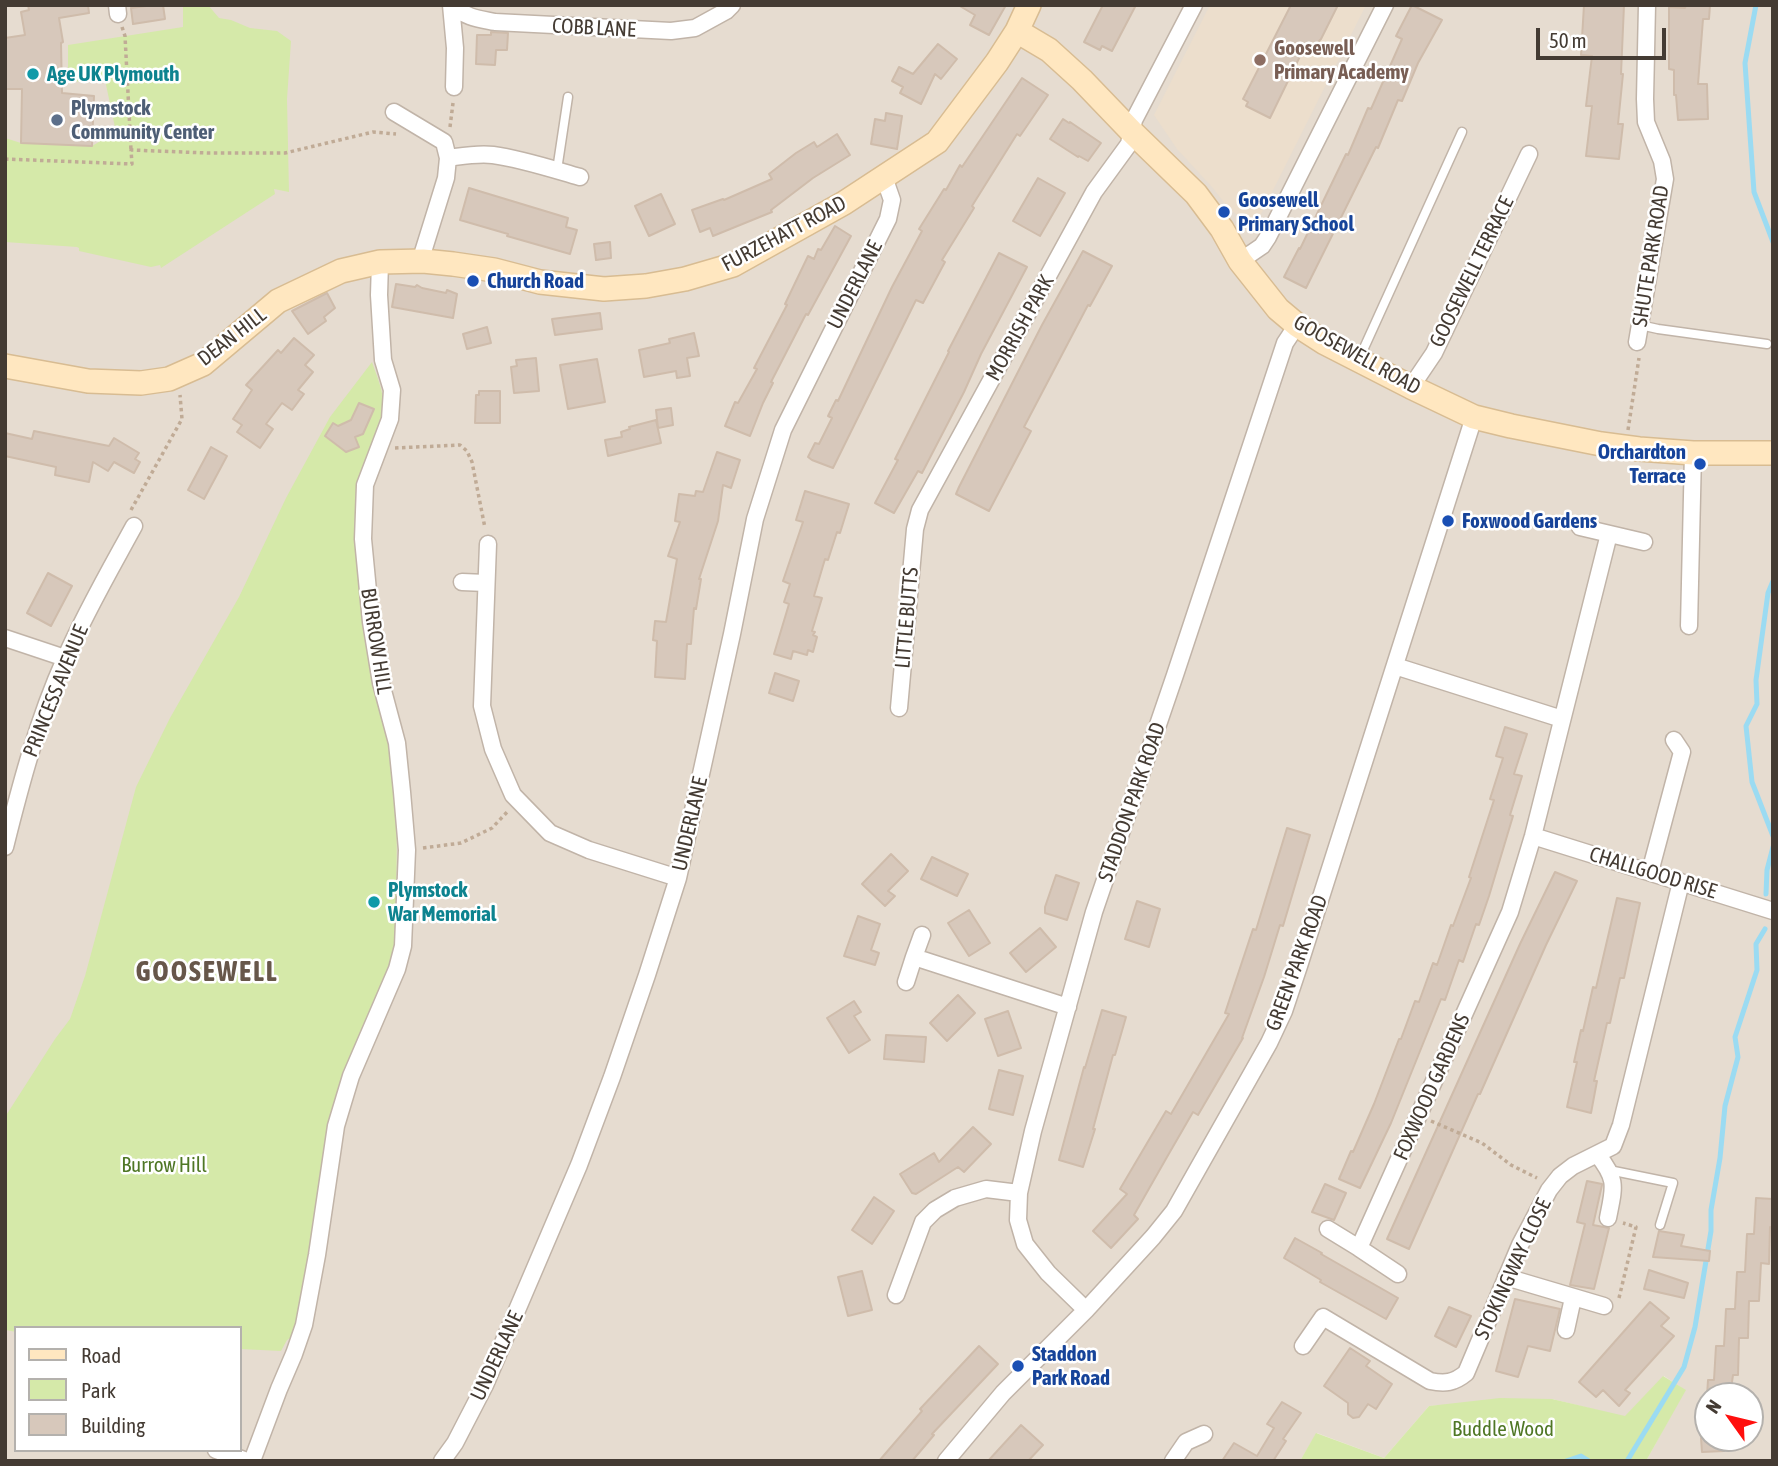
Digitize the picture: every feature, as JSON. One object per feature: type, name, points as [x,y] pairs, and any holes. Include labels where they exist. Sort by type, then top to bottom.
[{"type":"street","name":"COBB LANE","points":[[452,5],[468,17],[495,22],[671,31],[695,28],[732,5]]},
{"type":"street","points":[[452,5],[454,87]]},
{"type":"street","name":"FURZEHATT ROAD","points":[[453,264],[494,270],[540,282],[604,289],[646,286],[685,279],[733,265],[823,215],[937,142],[997,62],[1017,31],[1029,5]]},
{"type":"street","name":"MORRISH PARK","points":[[915,528],[926,497],[1094,192],[1129,144],[1134,120],[1194,5]]},
{"type":"street","points":[[1240,261],[1262,246],[1268,237],[1385,5]]},
{"type":"street","name":"SHUTE PARK ROAD","points":[[1637,342],[1665,179],[1662,161],[1646,122],[1647,5]]},
{"type":"street","name":"GOOSEWELL ROAD","points":[[1017,31],[1049,50],[1082,80],[1196,194],[1223,229],[1240,261],[1278,309],[1325,343],[1474,416],[1551,434],[1625,447],[1693,453],[1773,453]]},
{"type":"street","points":[[394,112],[444,142],[448,158],[446,178],[423,252],[423,261]]},
{"type":"street","points":[[448,158],[491,155],[580,177]]},
{"type":"street","name":"GOOSEWELL TERRACE","points":[[1411,387],[1434,353],[1529,155]]},
{"type":"street","name":"UNDERLANE","points":[[443,1461],[485,1385],[579,1165],[643,988],[678,878],[755,519],[783,430],[888,219],[892,200],[884,177]]},
{"type":"street","name":"DEAN HILL","points":[[5,366],[88,381],[141,383],[169,379],[203,364],[278,301],[341,271],[380,262],[423,261],[453,264]]},
{"type":"street","name":"BURROW HILL","points":[[252,1461],[304,1325],[336,1126],[351,1076],[397,969],[403,946],[407,850],[397,743],[380,683],[363,539],[365,485],[390,419],[392,390],[383,360],[380,262]]},
{"type":"street","points":[[1625,310],[1641,319]]},
{"type":"street","name":"STADDON PARK ROAD","points":[[1086,1310],[1048,1273],[1025,1244],[1018,1220],[1019,1193],[1033,1131],[1094,912],[1180,663],[1285,343],[1297,325]]},
{"type":"street","name":"GREEN PARK ROAD","points":[[946,1461],[1003,1393],[1086,1310],[1174,1211],[1269,1043],[1284,1011],[1474,416]]},
{"type":"street","points":[[1689,626],[1693,453]]},
{"type":"street","name":"PRINCESS AVENUE","points":[[5,847],[21,783],[65,658],[98,591],[132,547],[134,526]]},
{"type":"street","points":[[1580,527],[1644,542]]},
{"type":"street","name":"LITTLE BUTTS","points":[[899,708],[915,528]]},
{"type":"street","name":"FOXWOOD GARDENS","points":[[1359,1248],[1510,912],[1533,836],[1609,534]]},
{"type":"street","points":[[488,544],[482,706],[493,749],[513,795],[550,833],[589,850],[678,878]]},
{"type":"street","points":[[462,582],[486,583]]},
{"type":"street","points":[[5,638],[65,658]]},
{"type":"street","points":[[1395,666],[1562,719]]},
{"type":"street","points":[[1650,872],[1682,752],[1674,740]]},
{"type":"street","name":"CHALLGOOD RISE","points":[[1533,836],[1773,911]]},
{"type":"street","name":"STOKINGWAY CLOSE","points":[[1303,1346],[1323,1317],[1430,1381],[1448,1383],[1466,1373],[1520,1245],[1552,1186],[1573,1166],[1613,1146],[1621,1125],[1681,882]]},
{"type":"street","points":[[906,982],[922,935]]},
{"type":"street","points":[[914,957],[1068,1007]]},
{"type":"street","points":[[1597,1154],[1609,1170],[1614,1187],[1608,1218]]},
{"type":"street","points":[[896,1295],[897,1268],[923,1222],[935,1210],[955,1198],[986,1189],[1019,1193]]},
{"type":"street","points":[[1328,1229],[1398,1274]]},
{"type":"street","points":[[1506,1277],[1604,1306]]},
{"type":"street","points":[[1566,1330],[1573,1298]]},
{"type":"street","points":[[1173,1461],[1186,1442],[1204,1434]]},
{"type":"street","points":[[222,1452],[247,1461]]},
{"type":"lane","points":[[557,170],[568,97]]},
{"type":"lane","points":[[1359,359],[1462,132]]},
{"type":"lane","points":[[1641,319],[1658,329],[1767,344]]},
{"type":"lane","points":[[1609,1170],[1673,1183],[1660,1225]]},
{"type":"path","points":[[5,159],[132,164],[125,36]]},
{"type":"path","points":[[435,136],[449,137],[454,87]]},
{"type":"path","points":[[131,150],[285,153],[373,132],[398,134]]},
{"type":"path","points":[[1625,447],[1639,357],[1637,342]]},
{"type":"path","points":[[134,526],[127,517],[182,419],[178,375]]},
{"type":"path","points":[[380,446],[393,449],[460,445],[467,451],[472,462],[488,544]]},
{"type":"path","points":[[407,850],[461,843],[492,828],[509,809]]},
{"type":"path","points":[[1419,1116],[1482,1143],[1511,1165],[1552,1186]]},
{"type":"path","points":[[1604,1306],[1605,1301],[1618,1300],[1636,1227],[1608,1218]]},
{"type":"shaded area","points":[[5,5],[1773,5],[1773,1461],[1646,1461],[1685,1390],[1664,1376],[1625,1417],[1552,1399],[1429,1406],[1384,1458],[1317,1433],[1300,1461],[5,1461]]},
{"type":"shaded area","name":"Goosewell Primary Academy","points":[[1210,5],[1366,5],[1258,220],[1244,219],[1230,210],[1177,149],[1154,115]]},
{"type":"green space","points":[[183,5],[208,5],[219,18],[250,28],[277,31],[291,41],[287,99],[289,192],[274,189],[275,194],[161,268],[160,265],[151,267],[79,251],[77,247],[5,242],[5,138],[21,143],[92,146],[116,132],[105,80],[68,82],[68,45],[183,27]]},
{"type":"green space","name":"Burrow Hill","points":[[372,362],[381,390],[383,410],[375,443],[356,484],[363,621],[376,698],[390,738],[397,809],[396,944],[392,964],[360,1040],[304,1297],[292,1337],[281,1351],[242,1349],[242,1326],[14,1326],[14,1332],[6,1330],[5,1117],[70,1019],[85,976],[136,787],[170,718],[239,597],[286,498],[330,417]]},
{"type":"green space","name":"Buddle Wood","points":[[1663,1376],[1686,1390],[1646,1461],[1300,1461],[1316,1433],[1384,1458],[1429,1406],[1500,1398],[1552,1399],[1625,1416]]},
{"type":"building","points":[[28,5],[88,5],[89,13],[59,18],[63,42],[62,93],[94,96],[92,146],[21,143],[22,89],[5,89],[5,38],[25,35],[21,12],[29,10]]},
{"type":"building","points":[[163,5],[165,19],[133,24],[131,8]]},
{"type":"building","points":[[958,5],[1006,5],[989,35],[970,25],[975,15]]},
{"type":"building","points":[[1103,5],[1136,5],[1112,51],[1102,46],[1100,50],[1084,42]]},
{"type":"building","points":[[1291,5],[1338,5],[1321,39],[1305,46],[1270,118],[1246,106],[1248,102],[1243,99]]},
{"type":"building","points":[[1412,5],[1442,20],[1418,63],[1402,101],[1398,100],[1378,148],[1376,147],[1306,288],[1284,277],[1346,154],[1348,155],[1368,108],[1371,109],[1402,39],[1396,36]]},
{"type":"building","points":[[1584,5],[1624,5],[1623,74],[1618,124],[1623,124],[1619,159],[1586,156],[1592,106],[1586,106],[1592,56],[1581,55]]},
{"type":"building","points":[[1686,5],[1710,5],[1709,19],[1703,19],[1698,84],[1707,84],[1708,119],[1678,120],[1674,70],[1669,69],[1669,7],[1685,8]]},
{"type":"building","points":[[491,32],[508,33],[507,50],[496,50],[495,65],[476,64],[477,35],[491,35]]},
{"type":"building","points":[[938,44],[957,59],[941,79],[935,74],[921,104],[900,93],[903,87],[892,81],[899,67],[913,74]]},
{"type":"building","points":[[1022,78],[1048,95],[1020,136],[1017,134],[972,206],[974,208],[942,260],[945,262],[923,303],[916,300],[833,468],[812,460],[808,457],[815,443],[819,444],[832,418],[828,416],[836,400],[838,401],[922,231],[919,229],[960,165],[962,167]]},
{"type":"building","points":[[886,113],[902,116],[897,149],[871,144],[875,119],[885,121]]},
{"type":"building","points":[[1063,119],[1101,143],[1088,161],[1050,139]]},
{"type":"building","points":[[837,134],[850,155],[813,178],[771,210],[772,212],[713,236],[710,228],[700,232],[692,210],[724,200],[772,179],[769,174],[796,153],[814,142],[817,147]]},
{"type":"building","points":[[1038,178],[1065,193],[1040,236],[1013,221]]},
{"type":"building","points":[[469,188],[568,218],[566,227],[577,230],[570,254],[460,220]]},
{"type":"building","points":[[661,194],[675,224],[649,236],[635,206]]},
{"type":"building","points":[[835,226],[851,236],[771,382],[773,383],[750,436],[725,426],[735,402],[738,403],[757,369],[754,368],[787,305],[785,304],[808,256],[814,259]]},
{"type":"building","points":[[610,242],[611,258],[596,260],[594,244]]},
{"type":"building","points":[[1083,251],[1112,266],[1090,306],[1088,305],[1024,427],[1031,431],[989,511],[956,494]]},
{"type":"building","points":[[999,253],[1027,267],[922,473],[918,471],[894,513],[875,503],[898,460],[895,459],[948,351]]},
{"type":"building","points":[[396,284],[417,285],[457,294],[453,318],[392,307]]},
{"type":"building","points":[[327,293],[335,308],[324,317],[326,321],[308,334],[292,311]]},
{"type":"building","points":[[600,313],[602,329],[555,335],[552,319]]},
{"type":"building","points":[[487,327],[491,343],[467,349],[463,334]]},
{"type":"building","points":[[694,333],[699,356],[687,358],[690,376],[677,378],[676,371],[644,377],[639,350],[670,343],[669,339]]},
{"type":"building","points":[[294,338],[314,355],[305,365],[313,372],[298,390],[304,394],[292,410],[282,403],[266,424],[273,429],[260,448],[237,432],[242,425],[233,419],[252,390],[246,385],[278,350],[281,353]]},
{"type":"building","points":[[536,358],[539,391],[514,393],[511,367],[517,366],[516,360]]},
{"type":"building","points":[[597,359],[605,402],[568,409],[560,365]]},
{"type":"building","points":[[479,391],[500,391],[500,423],[475,423],[476,395],[479,395]]},
{"type":"building","points":[[359,403],[374,409],[363,434],[355,437],[359,447],[346,452],[325,436],[333,423],[338,426],[351,420]]},
{"type":"building","points":[[671,408],[673,425],[658,428],[656,410]]},
{"type":"building","points":[[656,420],[661,443],[608,456],[605,440],[622,437],[621,432],[630,429],[629,427]]},
{"type":"building","points":[[34,431],[109,446],[114,438],[139,453],[135,459],[140,462],[134,473],[114,462],[108,471],[93,462],[89,482],[55,475],[56,467],[5,456],[5,433],[32,439]]},
{"type":"building","points":[[211,447],[227,456],[204,499],[188,490]]},
{"type":"building","points":[[717,452],[740,460],[731,488],[723,485],[718,521],[699,579],[691,644],[687,644],[685,679],[655,677],[655,621],[666,622],[677,559],[668,556],[680,522],[675,521],[679,494],[695,496],[696,491],[703,492]]},
{"type":"building","points":[[805,491],[849,504],[840,533],[837,532],[828,560],[825,559],[814,596],[822,598],[812,631],[817,637],[813,652],[808,650],[807,655],[793,651],[791,659],[774,654],[789,604],[784,602],[790,584],[783,581],[803,522],[796,520]]},
{"type":"building","points":[[48,573],[72,586],[51,626],[27,613]]},
{"type":"building","points":[[775,673],[799,681],[793,701],[769,693]]},
{"type":"building","points":[[1505,727],[1527,734],[1514,774],[1522,776],[1510,815],[1513,816],[1489,896],[1463,962],[1459,960],[1445,1000],[1441,999],[1391,1123],[1360,1188],[1339,1179],[1374,1104],[1415,1001],[1419,1002],[1433,963],[1437,965],[1471,878],[1469,877],[1494,800],[1490,799],[1503,758],[1496,756]]},
{"type":"building","points":[[1287,828],[1310,835],[1283,926],[1280,925],[1243,1038],[1198,1115],[1193,1112],[1134,1215],[1138,1219],[1111,1248],[1093,1231],[1127,1194],[1120,1189],[1166,1111],[1171,1114],[1229,1014],[1225,1013],[1253,929],[1256,930]]},
{"type":"building","points":[[891,854],[908,871],[888,891],[895,896],[885,906],[862,884]]},
{"type":"building","points":[[932,857],[968,874],[957,896],[921,879]]},
{"type":"building","points":[[1555,872],[1577,881],[1409,1249],[1387,1239]]},
{"type":"building","points":[[1056,875],[1079,883],[1067,920],[1045,913]]},
{"type":"building","points":[[1617,898],[1640,903],[1624,978],[1620,978],[1610,1023],[1607,1023],[1594,1081],[1597,1081],[1591,1113],[1567,1107],[1581,1030],[1583,1031],[1593,987],[1596,988]]},
{"type":"building","points":[[1137,901],[1160,909],[1149,947],[1125,939]]},
{"type":"building","points":[[969,910],[990,943],[969,956],[948,923]]},
{"type":"building","points":[[858,916],[880,924],[871,950],[879,953],[875,965],[844,956]]},
{"type":"building","points":[[1040,928],[1056,947],[1026,972],[1010,953]]},
{"type":"building","points":[[958,995],[975,1013],[947,1041],[930,1023]]},
{"type":"building","points":[[854,1001],[861,1012],[854,1016],[870,1040],[849,1053],[827,1018]]},
{"type":"building","points":[[1102,1010],[1126,1017],[1083,1167],[1059,1160]]},
{"type":"building","points":[[1008,1011],[1021,1048],[998,1056],[985,1019]]},
{"type":"building","points":[[886,1035],[926,1037],[924,1062],[884,1059]]},
{"type":"building","points":[[999,1070],[1023,1076],[1013,1115],[989,1109]]},
{"type":"building","points":[[973,1127],[991,1144],[964,1172],[958,1167],[916,1194],[912,1193],[900,1174],[934,1153],[939,1162]]},
{"type":"building","points":[[1587,1181],[1602,1184],[1593,1225],[1609,1228],[1594,1289],[1570,1285],[1585,1224],[1577,1222]]},
{"type":"building","points":[[1325,1184],[1346,1193],[1334,1220],[1312,1212]]},
{"type":"building","points":[[874,1197],[894,1211],[872,1244],[852,1230]]},
{"type":"building","points":[[1756,1198],[1773,1199],[1769,1264],[1761,1263],[1759,1301],[1749,1301],[1748,1338],[1739,1338],[1738,1375],[1733,1375],[1732,1382],[1708,1382],[1714,1380],[1716,1346],[1724,1346],[1726,1309],[1735,1309],[1737,1272],[1745,1272],[1747,1234],[1754,1234]]},
{"type":"building","points":[[1659,1231],[1684,1235],[1681,1246],[1710,1251],[1709,1261],[1653,1257]]},
{"type":"building","points":[[1295,1238],[1398,1298],[1386,1319],[1320,1282],[1321,1280],[1284,1258]]},
{"type":"building","points":[[1649,1270],[1688,1283],[1684,1298],[1644,1289]]},
{"type":"building","points":[[862,1271],[872,1310],[848,1316],[838,1277]]},
{"type":"building","points":[[1515,1299],[1560,1309],[1550,1351],[1528,1346],[1518,1377],[1496,1371]]},
{"type":"building","points":[[1650,1302],[1669,1318],[1661,1326],[1674,1336],[1625,1390],[1630,1393],[1619,1406],[1603,1390],[1596,1397],[1579,1382]]},
{"type":"building","points":[[1449,1307],[1471,1316],[1456,1347],[1435,1336]]},
{"type":"building","points":[[979,1346],[998,1364],[932,1434],[934,1435],[912,1461],[879,1461],[922,1411],[920,1409]]},
{"type":"building","points":[[1350,1348],[1370,1361],[1366,1366],[1392,1384],[1376,1409],[1368,1404],[1359,1417],[1353,1418],[1348,1414],[1348,1403],[1324,1386]]},
{"type":"building","points":[[1282,1402],[1301,1413],[1283,1439],[1286,1441],[1273,1461],[1222,1461],[1234,1443],[1257,1456],[1274,1428],[1267,1424]]},
{"type":"building","points":[[1021,1425],[1043,1445],[1028,1461],[988,1461]]},
{"type":"waterway","points":[[1756,5],[1745,63],[1754,192],[1773,242]]},
{"type":"waterway","points":[[1773,581],[1768,593],[1756,680],[1757,704],[1746,726],[1752,782],[1773,836]]},
{"type":"waterway","points":[[1766,894],[1767,870],[1773,847]]},
{"type":"waterway","points":[[1627,1461],[1684,1367],[1695,1327],[1711,1231],[1711,1210],[1725,1106],[1738,1057],[1735,1037],[1757,970],[1756,944],[1765,929]]},
{"type":"waterway","points":[[1566,1461],[1581,1456],[1589,1461]]},
{"type":"place","name":"Goosewell Primary Academy","points":[[1260,60]]},
{"type":"place","name":"Age UK Plymouth","points":[[33,74]]},
{"type":"place","name":"Plymstock Community Center","points":[[57,120]]},
{"type":"place","name":"Goosewell Primary School","points":[[1224,212]]},
{"type":"place","name":"Church Road","points":[[473,281]]},
{"type":"place","name":"Orchardton Terrace","points":[[1700,464]]},
{"type":"place","name":"Foxwood Gardens","points":[[1448,521]]},
{"type":"place","name":"Plymstock War Memorial","points":[[374,902]]},
{"type":"place","name":"Staddon Park Road","points":[[1018,1366]]},
{"type":"district","name":"GOOSEWELL","points":[[207,972]]}]
